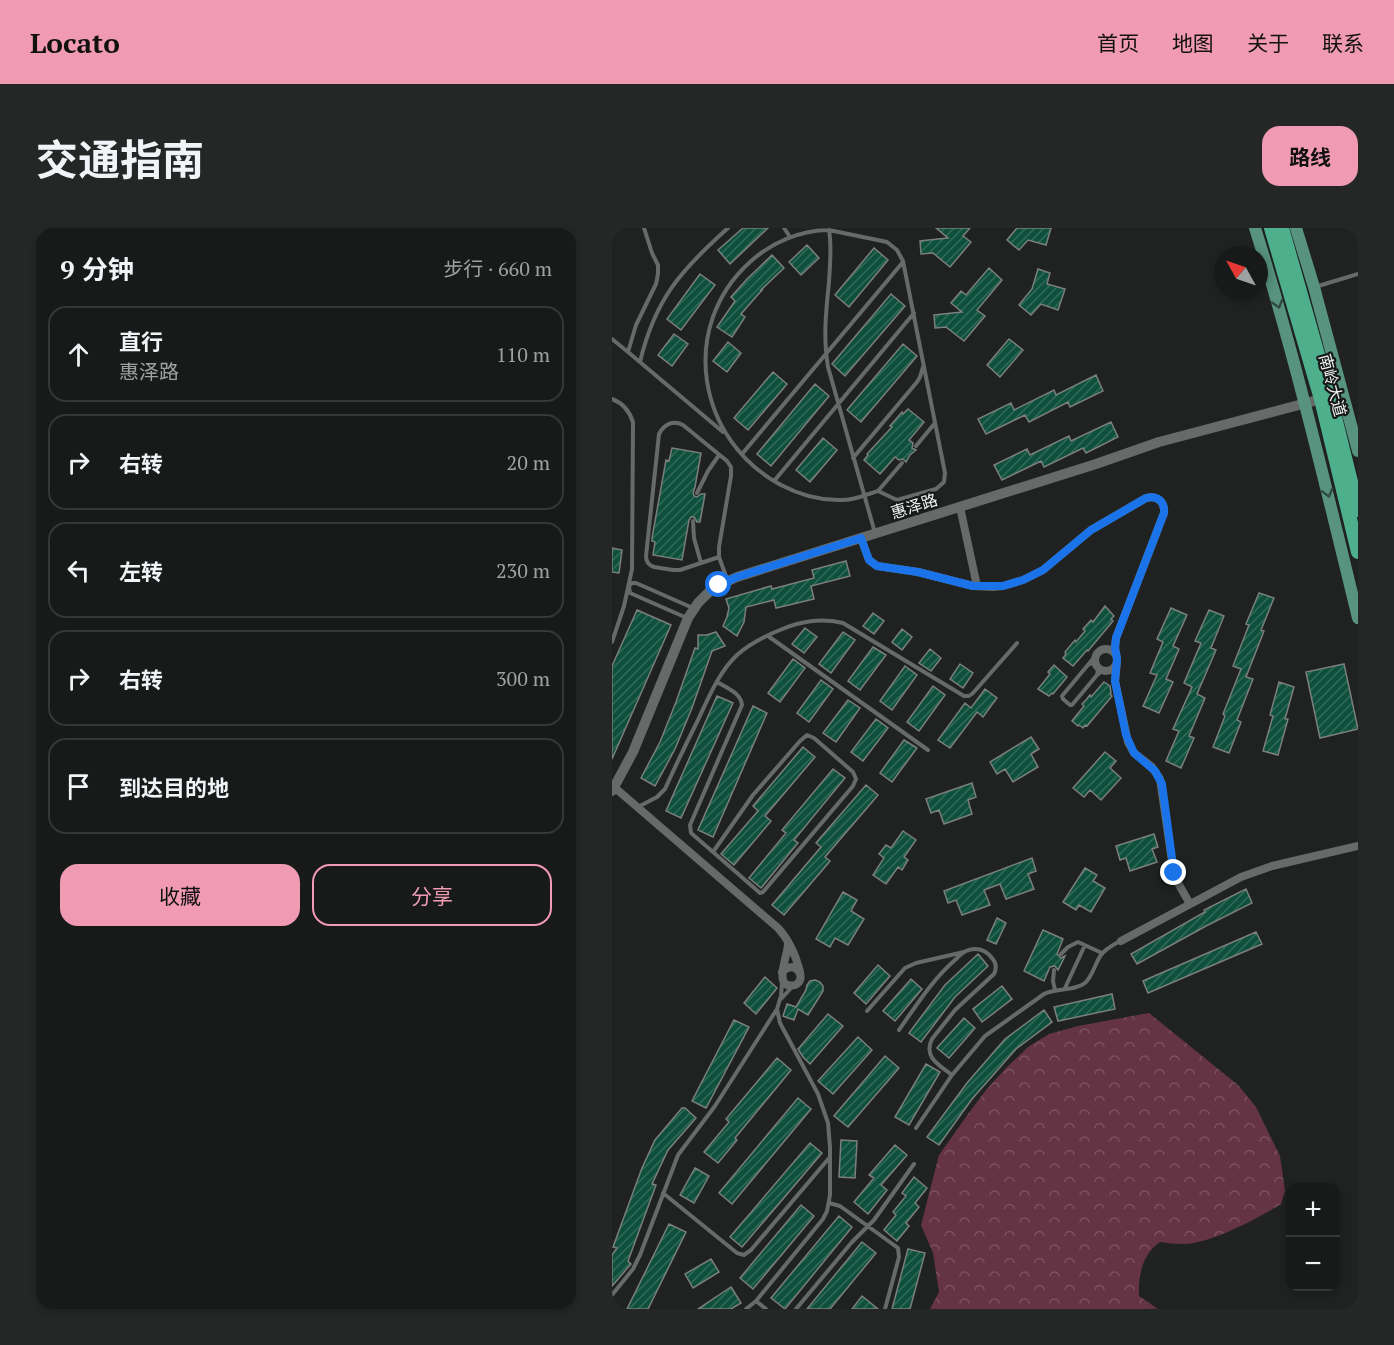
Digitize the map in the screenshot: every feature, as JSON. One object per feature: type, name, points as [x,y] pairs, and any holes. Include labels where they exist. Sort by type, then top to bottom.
[{"type":"highway","name":"南岭大道","points":[[1271,228],[1332,396],[1358,552]]},
{"type":"highway","name":"南岭大道","points":[[1282,228],[1332,396],[1358,510]]},
{"type":"main road","points":[[1255,228],[1306,404],[1358,618]]},
{"type":"main road","points":[[1296,228],[1314,287],[1332,396],[1358,451]]},
{"type":"street","name":"惠泽路","points":[[613,789],[633,752],[691,613],[711,590],[728,581],[1159,442],[1332,396]]},
{"type":"street","points":[[861,538],[869,560],[877,566],[918,572],[963,584],[1003,586],[1034,576],[1099,525],[1146,498],[1155,497],[1163,503],[1164,513],[1116,638],[1115,681]]},
{"type":"street","points":[[960,507],[976,586]]},
{"type":"street","points":[[1116,638],[1099,652],[1095,660],[1097,670],[1106,671],[1112,675],[1128,742],[1134,753],[1152,767],[1160,779],[1173,868],[1178,883],[1190,904]]},
{"type":"street","points":[[1099,652],[1111,650],[1117,660],[1113,669],[1106,671]]},
{"type":"street","points":[[613,789],[638,807],[778,928],[788,942],[795,954],[800,972],[801,978],[793,986],[783,981],[782,974],[789,948],[788,942]]},
{"type":"street","points":[[1121,941],[1226,884],[1257,871],[1358,846]]},
{"type":"street","points":[[782,974],[786,968],[790,967],[800,972]]},
{"type":"lane","points":[[628,352],[636,325],[658,279],[658,265],[644,228]]},
{"type":"lane","points":[[640,362],[652,322],[672,286],[692,261],[728,228]]},
{"type":"lane","points":[[784,228],[790,238]]},
{"type":"lane","points":[[828,229],[831,256],[825,354],[875,534]]},
{"type":"lane","points":[[733,444],[717,416],[708,391],[705,364],[707,338],[715,311],[727,287],[745,267],[766,250],[811,231],[828,229],[881,240],[897,250],[903,261],[946,476],[942,485],[936,489],[900,500],[878,491]]},
{"type":"lane","points":[[742,454],[903,261]]},
{"type":"lane","points":[[1314,287],[1358,274]]},
{"type":"lane","points":[[774,481],[914,314]]},
{"type":"lane","points":[[612,339],[711,420],[762,473],[799,492],[826,499],[853,499],[878,491],[902,463]]},
{"type":"lane","points":[[853,458],[917,382],[922,372],[923,361]]},
{"type":"lane","points":[[917,382],[922,380],[928,384]]},
{"type":"lane","points":[[612,399],[625,406],[633,422],[631,574],[629,588],[612,642]]},
{"type":"lane","points":[[711,420],[715,421],[717,416]]},
{"type":"lane","points":[[719,557],[684,569],[673,570],[654,567],[646,561],[659,434],[669,423],[680,423],[727,461],[731,471],[718,547],[719,557],[728,581]]},
{"type":"lane","points":[[916,446],[935,423]]},
{"type":"lane","points":[[697,493],[719,454]]},
{"type":"lane","points":[[693,521],[694,538],[701,563]]},
{"type":"lane","points":[[631,574],[636,584],[691,613]]},
{"type":"lane","points":[[629,588],[632,583],[636,584]]},
{"type":"lane","points":[[629,588],[633,594],[691,613]]},
{"type":"lane","points":[[626,597],[633,594]]},
{"type":"lane","points":[[638,807],[657,797],[665,789],[717,682],[729,664],[738,654],[767,635],[804,621],[830,620],[843,623],[964,696],[973,693],[1017,643]]},
{"type":"lane","points":[[767,635],[928,750]]},
{"type":"lane","points":[[1088,665],[1092,663],[1097,670],[1070,705],[1062,696],[1088,665],[1099,652]]},
{"type":"lane","points":[[712,852],[753,795],[807,735],[814,738],[856,779],[853,786],[763,892],[758,892],[712,852],[691,832],[690,825],[742,705],[738,695],[717,682]]},
{"type":"lane","points":[[916,1128],[952,1075],[985,1036],[1044,994],[1077,987],[1087,981],[1102,953],[1121,941]]},
{"type":"lane","points":[[1062,954],[1076,942],[1102,953]]},
{"type":"lane","points":[[1065,989],[1085,945]]},
{"type":"lane","points":[[867,1011],[905,968],[916,963],[977,949],[982,950],[994,960],[996,969],[994,974],[951,1015],[929,1044],[929,1054],[932,1059],[952,1075]]},
{"type":"lane","points":[[899,1030],[937,977],[964,952]]},
{"type":"lane","points":[[1054,970],[1055,990]]},
{"type":"lane","points":[[612,1295],[637,1262],[678,1155],[715,1106],[777,1009],[782,990],[782,974]]},
{"type":"lane","points":[[779,1002],[786,992],[798,983]]},
{"type":"lane","points":[[746,1309],[756,1301],[823,1219],[829,1203],[828,1123],[822,1104],[780,1023],[777,1009]]},
{"type":"lane","points":[[663,1193],[737,1253],[744,1255],[751,1250],[830,1157]]},
{"type":"lane","points":[[796,1309],[852,1242],[880,1213],[914,1164]]},
{"type":"lane","points":[[829,1203],[840,1206],[896,1246],[899,1251],[885,1309]]},
{"type":"lane","points":[[756,1301],[765,1309]]},
{"type":"green space","points":[[1149,1013],[1238,1085],[1256,1107],[1280,1156],[1285,1191],[1281,1204],[1247,1223],[1207,1240],[1184,1244],[1160,1242],[1154,1247],[1142,1266],[1139,1296],[1158,1309],[930,1309],[939,1292],[933,1253],[921,1225],[939,1155],[968,1114],[1007,1067],[1028,1047],[1049,1034],[1078,1026]]},
{"type":"building","points":[[743,228],[768,228],[730,264],[718,250]]},
{"type":"building","points":[[936,228],[970,228],[963,236],[971,242],[950,267],[933,253],[921,254],[920,241],[948,238]]},
{"type":"building","points":[[1017,228],[1051,228],[1046,245],[1028,240],[1019,250],[1007,240]]},
{"type":"building","points":[[807,245],[819,258],[801,275],[789,262]]},
{"type":"building","points":[[874,248],[888,260],[849,307],[835,295]]},
{"type":"building","points":[[772,255],[784,268],[741,314],[745,317],[732,337],[717,327],[735,301],[731,297]]},
{"type":"building","points":[[989,268],[1002,280],[977,310],[985,316],[964,341],[946,327],[935,328],[934,315],[962,312],[951,303],[961,291],[966,295]]},
{"type":"building","points":[[1038,269],[1050,273],[1047,284],[1065,289],[1058,310],[1041,304],[1031,315],[1019,305],[1032,289]]},
{"type":"building","points":[[700,274],[715,285],[681,330],[667,319]]},
{"type":"building","points":[[891,294],[905,306],[845,376],[832,364]]},
{"type":"building","points":[[674,334],[688,344],[672,366],[658,355]]},
{"type":"building","points":[[1009,339],[1023,350],[1000,377],[987,365]]},
{"type":"building","points":[[728,342],[741,353],[727,372],[713,361]]},
{"type":"building","points":[[903,344],[917,356],[861,422],[847,410]]},
{"type":"building","points":[[773,372],[787,384],[748,430],[734,418]]},
{"type":"building","points":[[1096,375],[1103,391],[1070,407],[1068,402],[1029,422],[1025,415],[986,434],[978,419],[1011,403],[1014,410],[1054,390],[1056,395]]},
{"type":"building","points":[[815,384],[829,396],[771,466],[757,454]]},
{"type":"building","points":[[908,409],[924,422],[909,440],[913,443],[912,448],[916,450],[906,462],[895,457],[880,474],[864,460],[902,412],[903,414]]},
{"type":"building","points":[[1111,422],[1118,437],[1086,453],[1083,448],[1044,467],[1041,461],[1002,480],[994,465],[1027,449],[1030,455],[1069,436],[1071,441]]},
{"type":"building","points":[[823,438],[837,450],[810,482],[796,470]]},
{"type":"building","points":[[672,448],[701,453],[693,493],[697,497],[705,494],[700,522],[697,522],[694,517],[689,520],[682,560],[653,555],[655,542],[652,538],[666,460],[669,461]]},
{"type":"building","points":[[612,548],[622,550],[619,573],[612,572]]},
{"type":"building","points":[[846,561],[850,576],[811,586],[814,599],[776,608],[774,600],[746,607],[744,622],[737,636],[723,626],[729,608],[726,599],[771,586],[772,589],[814,578],[812,570]]},
{"type":"building","points":[[1259,593],[1274,598],[1246,677],[1253,679],[1237,720],[1241,722],[1229,753],[1213,747],[1241,669],[1233,666],[1249,625],[1246,624]]},
{"type":"building","points":[[1105,606],[1114,616],[1111,619],[1113,621],[1073,666],[1063,658],[1065,652]]},
{"type":"building","points":[[1171,608],[1187,615],[1173,646],[1179,649],[1166,679],[1173,682],[1159,713],[1143,706],[1157,675],[1150,673],[1163,642],[1157,639]]},
{"type":"building","points":[[637,610],[671,625],[612,759],[612,666]]},
{"type":"building","points":[[1209,610],[1224,616],[1211,648],[1216,650],[1197,694],[1205,698],[1189,736],[1194,738],[1181,768],[1166,761],[1179,731],[1173,729],[1192,687],[1184,683],[1201,643],[1195,641]]},
{"type":"building","points":[[873,613],[884,621],[874,634],[863,626]]},
{"type":"building","points":[[805,628],[817,637],[804,653],[792,644]]},
{"type":"building","points":[[902,629],[912,637],[902,650],[892,642]]},
{"type":"building","points":[[716,632],[725,646],[712,651],[675,749],[655,786],[641,778],[660,742],[695,648],[698,649],[698,635]]},
{"type":"building","points":[[843,632],[855,640],[831,673],[819,664]]},
{"type":"building","points":[[873,647],[886,655],[860,690],[848,681]]},
{"type":"building","points":[[930,649],[941,658],[931,671],[919,663]]},
{"type":"building","points":[[793,659],[805,668],[780,702],[768,693]]},
{"type":"building","points":[[960,664],[973,673],[963,688],[950,679]]},
{"type":"building","points":[[1344,664],[1358,729],[1320,738],[1306,672]]},
{"type":"building","points":[[1054,665],[1067,677],[1049,696],[1038,689]]},
{"type":"building","points":[[905,666],[917,675],[892,710],[880,701]]},
{"type":"building","points":[[821,680],[833,689],[809,722],[797,713]]},
{"type":"building","points":[[1104,682],[1110,686],[1112,696],[1087,726],[1083,728],[1078,726],[1072,721],[1084,706],[1082,704]]},
{"type":"building","points":[[1279,682],[1294,687],[1278,755],[1263,751],[1273,716],[1270,715]]},
{"type":"building","points":[[933,686],[945,695],[919,731],[907,722]]},
{"type":"building","points":[[985,689],[997,698],[983,717],[977,712],[950,748],[938,740],[965,703],[971,708]]},
{"type":"building","points":[[717,696],[733,703],[681,818],[666,811]]},
{"type":"building","points":[[848,700],[860,708],[836,742],[823,733]]},
{"type":"building","points":[[753,706],[767,713],[713,837],[698,830]]},
{"type":"building","points":[[876,719],[888,728],[863,761],[851,752]]},
{"type":"building","points":[[1031,737],[1039,749],[1031,754],[1038,767],[1013,782],[1005,769],[997,774],[990,762]]},
{"type":"building","points":[[904,740],[917,748],[892,782],[880,773]]},
{"type":"building","points":[[803,747],[815,757],[765,816],[771,821],[734,865],[721,854],[758,811],[753,806]]},
{"type":"building","points":[[1105,752],[1116,761],[1110,768],[1121,778],[1101,800],[1090,790],[1084,797],[1073,788]]},
{"type":"building","points":[[833,769],[845,778],[794,840],[798,843],[761,888],[749,878],[786,833],[782,830]]},
{"type":"building","points":[[972,783],[976,797],[968,800],[972,814],[944,824],[939,810],[931,813],[926,799]]},
{"type":"building","points":[[866,785],[878,795],[825,857],[830,861],[784,915],[772,905],[821,847],[816,843]]},
{"type":"building","points":[[903,831],[916,840],[904,857],[908,860],[902,870],[898,867],[886,884],[873,875],[884,858],[879,854],[886,845],[891,848]]},
{"type":"building","points":[[1154,834],[1158,847],[1152,849],[1157,862],[1130,871],[1126,858],[1120,860],[1116,846]]},
{"type":"building","points":[[1032,858],[1036,871],[1028,874],[1034,889],[1006,899],[1000,884],[984,890],[990,905],[962,915],[956,900],[948,903],[944,891]]},
{"type":"building","points":[[1085,868],[1097,875],[1093,881],[1105,888],[1091,912],[1079,905],[1076,910],[1063,902]]},
{"type":"building","points":[[1246,889],[1252,903],[1137,964],[1131,954],[1205,912],[1204,910]]},
{"type":"building","points":[[843,892],[857,900],[851,911],[864,919],[848,945],[835,938],[830,947],[816,939]]},
{"type":"building","points":[[997,918],[1006,923],[996,944],[987,940]]},
{"type":"building","points":[[1043,930],[1063,939],[1057,954],[1061,958],[1065,956],[1058,970],[1055,966],[1050,967],[1044,981],[1024,971]]},
{"type":"building","points":[[1256,932],[1262,944],[1148,993],[1143,981]]},
{"type":"building","points":[[978,954],[988,966],[955,997],[921,1042],[909,1033],[945,985]]},
{"type":"building","points":[[878,965],[890,976],[866,1004],[854,993]]},
{"type":"building","points":[[765,977],[777,988],[756,1014],[744,1003]]},
{"type":"building","points":[[911,979],[922,989],[895,1021],[883,1011]]},
{"type":"building","points":[[815,980],[823,986],[823,991],[808,1015],[798,1009],[794,1020],[783,1016],[787,1004],[796,1007],[807,985],[810,981]]},
{"type":"building","points":[[1002,986],[1012,999],[982,1022],[973,1009]]},
{"type":"building","points":[[1112,994],[1115,1009],[1058,1021],[1054,1007]]},
{"type":"building","points":[[1044,1010],[1052,1022],[1016,1049],[972,1099],[939,1145],[927,1137],[967,1083],[1005,1039]]},
{"type":"building","points":[[828,1014],[843,1026],[810,1064],[798,1049]]},
{"type":"building","points":[[964,1018],[975,1028],[949,1058],[937,1048]]},
{"type":"building","points":[[734,1020],[749,1027],[706,1108],[692,1101]]},
{"type":"building","points":[[858,1037],[872,1050],[833,1094],[818,1081]]},
{"type":"building","points":[[885,1056],[899,1068],[848,1127],[834,1116]]},
{"type":"building","points":[[777,1058],[791,1070],[735,1138],[737,1140],[718,1163],[704,1152],[729,1122],[726,1119]]},
{"type":"building","points":[[926,1064],[940,1072],[909,1125],[895,1117]]},
{"type":"building","points":[[798,1098],[811,1109],[732,1204],[719,1193]]},
{"type":"building","points":[[682,1108],[696,1118],[668,1150],[652,1184],[656,1185],[628,1261],[631,1264],[612,1286],[612,1255],[617,1248],[613,1247],[642,1168],[655,1140]]},
{"type":"building","points":[[841,1140],[857,1141],[855,1178],[839,1177]]},
{"type":"building","points":[[810,1143],[822,1153],[742,1247],[730,1237]]},
{"type":"building","points":[[895,1145],[907,1155],[881,1185],[887,1190],[868,1214],[854,1202],[874,1178],[869,1175]]},
{"type":"building","points":[[695,1168],[709,1176],[694,1203],[680,1195]]},
{"type":"building","points":[[914,1177],[927,1188],[915,1203],[919,1207],[906,1223],[909,1226],[897,1241],[884,1230],[896,1215],[893,1212],[906,1196],[902,1193]]},
{"type":"building","points":[[801,1205],[814,1216],[753,1289],[740,1278]]},
{"type":"building","points":[[839,1216],[852,1227],[785,1309],[771,1298]]},
{"type":"building","points":[[669,1224],[686,1232],[648,1309],[627,1309]]},
{"type":"building","points":[[862,1242],[876,1253],[830,1309],[807,1309]]},
{"type":"building","points":[[908,1249],[925,1253],[910,1309],[892,1309]]},
{"type":"building","points":[[711,1259],[719,1272],[693,1288],[685,1274]]},
{"type":"building","points":[[731,1287],[741,1303],[731,1309],[698,1309]]},
{"type":"building","points":[[862,1296],[878,1309],[852,1309]]},
{"type":"route","points":[[719,585],[737,577],[861,538],[869,560],[877,566],[918,572],[973,586],[1003,586],[1034,576],[1091,530],[1146,498],[1158,499],[1163,503],[1164,513],[1116,638],[1115,681],[1128,742],[1138,757],[1152,767],[1162,784],[1174,873]]}]
